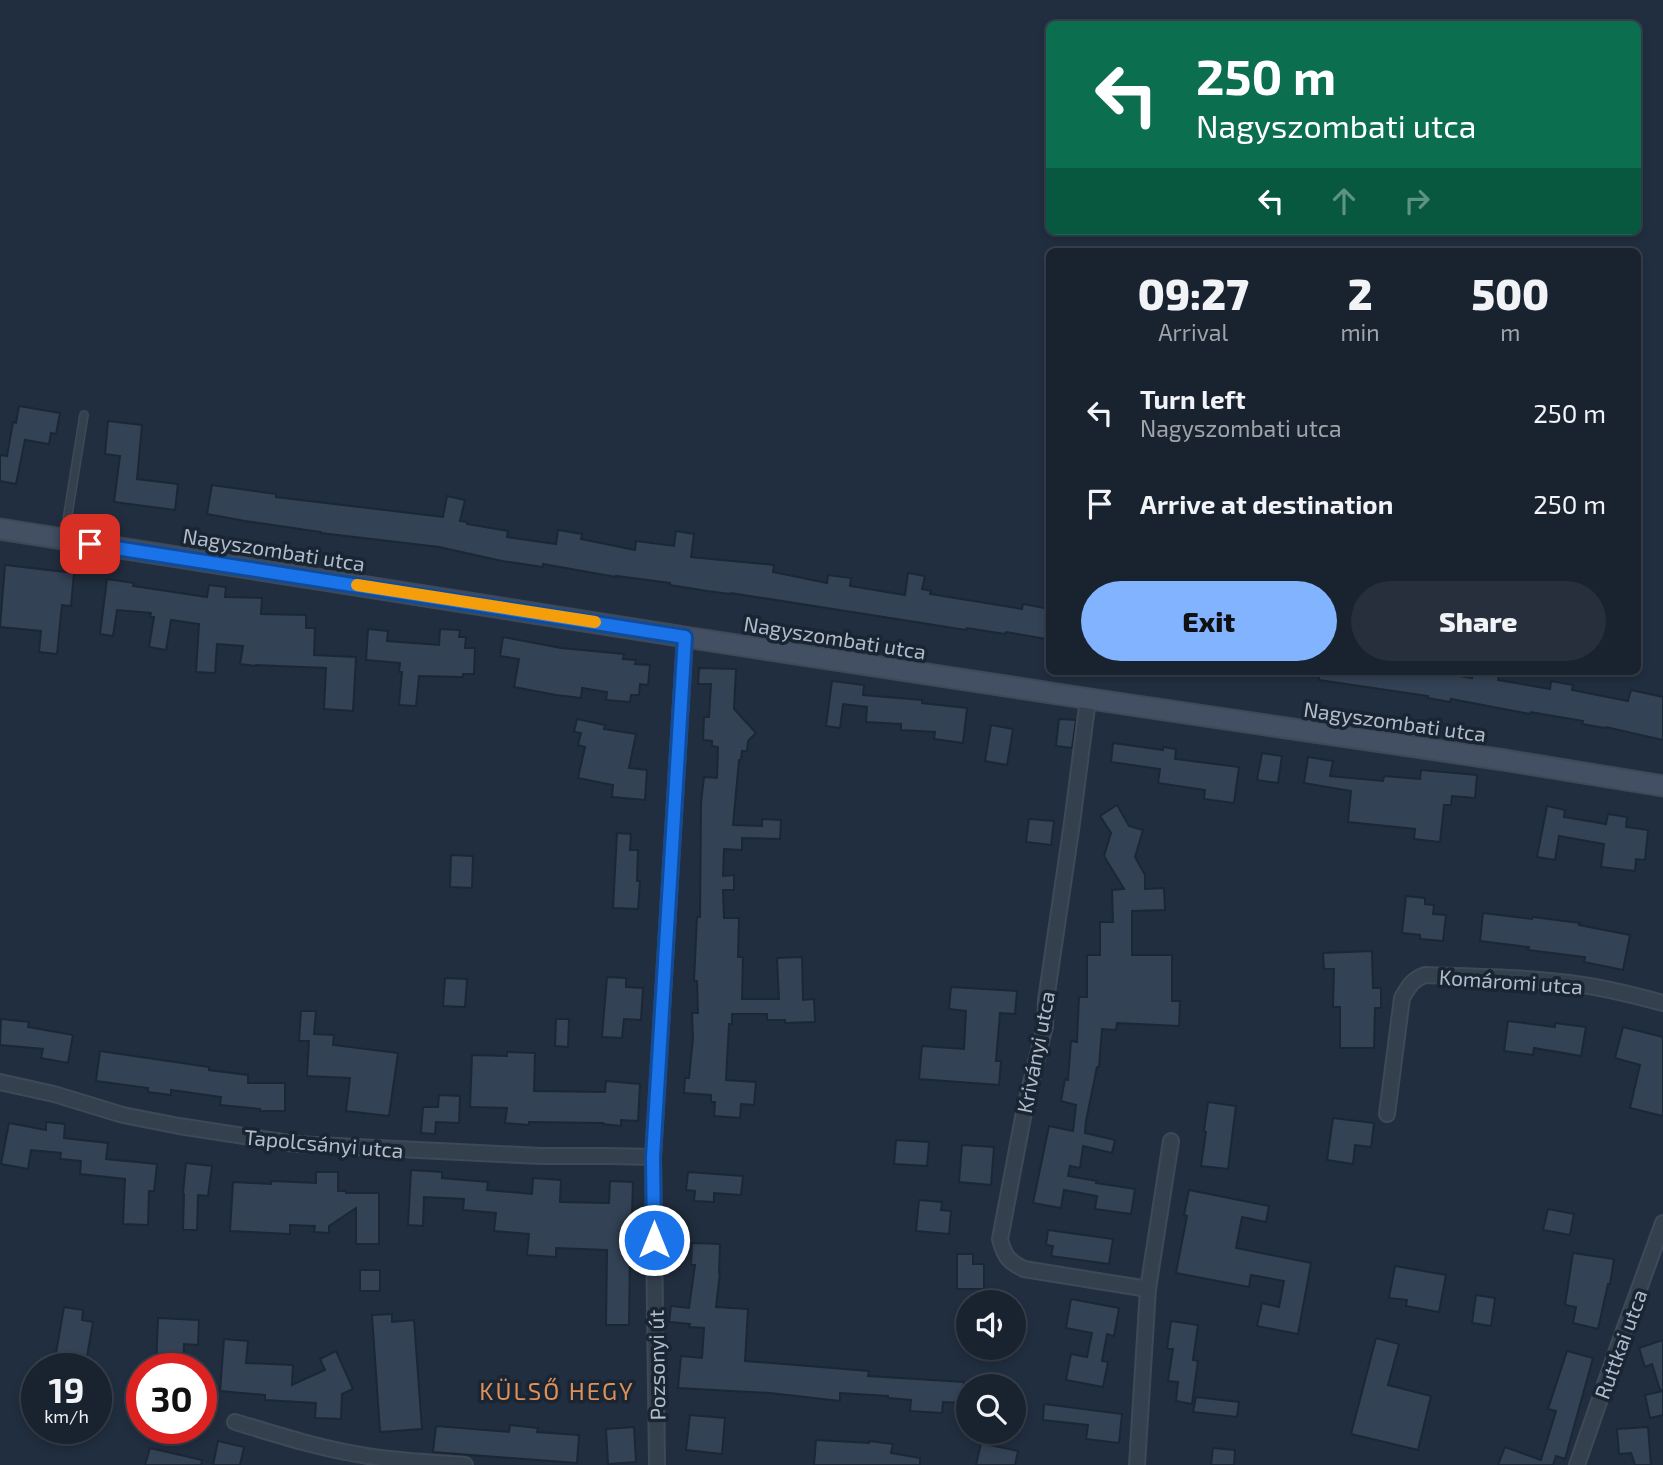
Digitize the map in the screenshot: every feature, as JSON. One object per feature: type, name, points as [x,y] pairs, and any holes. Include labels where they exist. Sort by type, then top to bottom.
[{"type":"street","name":"Nagyszombati utca","points":[[0,528],[685,637],[1663,786]]},
{"type":"street","name":"Pozsonyi út","points":[[657,1465],[653,1157],[685,637]]},
{"type":"street","name":"Kriványi utca","points":[[1088,699],[1046,1000],[1045,1026],[1025,1107],[1000,1239],[1003,1253],[1011,1263],[1024,1269],[1148,1289]]},
{"type":"street","name":"Komáromi utca","points":[[1387,1114],[1402,998],[1416,978],[1425,975],[1581,985],[1628,993],[1663,1003]]},
{"type":"street","name":"Tapolcsányi utca","points":[[0,1082],[54,1094],[124,1115],[296,1144],[541,1156],[653,1157]]},
{"type":"street","points":[[1137,1465],[1148,1289],[1171,1141]]},
{"type":"street","name":"Ruttkai utca","points":[[1577,1465],[1663,1223]]},
{"type":"street","points":[[235,1422],[355,1454],[465,1465]]},
{"type":"lane","points":[[63,539],[84,415]]},
{"type":"building","points":[[19,406],[60,413],[56,434],[51,433],[49,444],[25,440],[16,484],[0,481],[0,455],[7,456],[13,422],[16,423]]},
{"type":"building","points":[[108,421],[142,425],[137,479],[178,484],[175,510],[114,502],[120,456],[105,454]]},
{"type":"building","points":[[212,485],[276,494],[276,497],[443,517],[447,496],[465,500],[460,521],[508,531],[507,537],[556,544],[558,530],[582,534],[581,539],[635,550],[636,541],[674,546],[676,531],[694,534],[691,557],[774,565],[773,572],[827,583],[828,575],[851,578],[850,586],[905,595],[908,573],[925,576],[922,589],[931,591],[930,594],[1022,609],[1023,604],[1046,608],[1046,639],[1006,632],[966,630],[543,564],[543,567],[502,561],[439,547],[321,533],[207,514]]},
{"type":"building","points":[[5,565],[74,573],[71,606],[62,605],[57,654],[39,652],[41,631],[0,627]]},
{"type":"building","points":[[107,579],[134,583],[133,586],[207,597],[209,585],[226,587],[225,597],[262,598],[261,614],[306,615],[306,628],[315,628],[314,655],[356,657],[353,711],[324,709],[326,668],[240,664],[243,646],[217,644],[215,673],[196,672],[199,624],[171,620],[166,650],[149,647],[154,617],[150,617],[151,613],[117,610],[113,636],[100,634]]},
{"type":"building","points":[[368,629],[388,631],[387,641],[439,645],[440,629],[460,630],[459,637],[466,637],[465,648],[475,648],[474,674],[463,674],[463,677],[419,676],[416,706],[399,705],[402,672],[399,672],[400,663],[366,660]]},
{"type":"building","points":[[503,637],[561,648],[624,654],[623,659],[636,660],[635,664],[650,665],[648,685],[640,684],[639,695],[631,695],[630,702],[606,700],[607,692],[582,688],[581,698],[514,687],[519,659],[500,656]]},
{"type":"building","points":[[699,668],[736,669],[734,709],[756,733],[748,741],[747,751],[742,751],[739,760],[733,825],[762,826],[762,819],[781,820],[780,839],[742,838],[742,850],[724,849],[723,876],[734,875],[734,890],[723,890],[724,918],[739,918],[738,957],[743,957],[742,999],[779,999],[777,958],[802,957],[803,1000],[814,999],[815,1022],[785,1023],[785,1020],[767,1020],[767,1014],[732,1014],[726,1080],[756,1082],[754,1105],[741,1104],[740,1118],[714,1116],[715,1102],[711,1102],[711,1095],[684,1093],[685,1078],[689,1078],[693,1038],[692,1013],[698,1013],[697,981],[694,981],[697,917],[700,917],[701,803],[704,777],[717,778],[718,747],[712,746],[712,741],[703,740],[704,717],[709,717],[711,684],[698,684]]},
{"type":"building","points":[[1319,675],[1454,675],[1472,678],[1472,675],[1492,675],[1499,676],[1498,680],[1550,689],[1551,681],[1573,685],[1572,690],[1628,701],[1631,690],[1663,697],[1663,740],[1582,724],[1583,721],[1319,680]]},
{"type":"building","points":[[832,681],[864,685],[863,695],[922,700],[922,703],[967,708],[963,743],[934,739],[935,732],[901,730],[901,724],[866,722],[867,707],[843,704],[840,728],[826,726]]},
{"type":"building","points":[[577,719],[605,725],[604,729],[636,734],[629,768],[647,770],[645,800],[612,797],[613,785],[578,778],[585,747],[578,745],[581,733],[574,732]]},
{"type":"building","points":[[1059,719],[1076,720],[1072,748],[1056,746]]},
{"type":"building","points":[[991,725],[1013,729],[1007,765],[985,761]]},
{"type":"building","points":[[1113,743],[1163,750],[1163,747],[1176,749],[1175,759],[1239,767],[1234,803],[1204,799],[1205,790],[1158,783],[1160,769],[1111,762]]},
{"type":"building","points":[[1262,753],[1282,756],[1278,783],[1257,780]]},
{"type":"building","points":[[1308,757],[1333,761],[1330,776],[1383,781],[1384,776],[1420,779],[1421,770],[1477,775],[1475,798],[1452,796],[1451,805],[1444,805],[1440,842],[1414,839],[1415,829],[1348,822],[1351,791],[1304,783]]},
{"type":"building","points":[[1117,805],[1129,826],[1143,830],[1135,857],[1145,875],[1145,889],[1164,888],[1165,910],[1132,911],[1132,955],[1172,955],[1172,1001],[1180,1001],[1179,1026],[1117,1023],[1116,1030],[1102,1029],[1099,1067],[1085,1133],[1115,1140],[1112,1153],[1083,1146],[1080,1168],[1070,1166],[1068,1176],[1135,1189],[1131,1214],[1095,1209],[1097,1196],[1064,1190],[1061,1208],[1033,1203],[1049,1126],[1073,1131],[1076,1105],[1061,1101],[1065,1079],[1068,1080],[1071,1041],[1077,1042],[1079,997],[1087,997],[1087,955],[1100,955],[1100,922],[1113,922],[1112,890],[1124,889],[1104,856],[1111,833],[1100,816]]},
{"type":"building","points":[[1547,806],[1565,810],[1564,817],[1606,824],[1608,814],[1627,817],[1626,827],[1648,830],[1645,860],[1636,859],[1635,871],[1601,867],[1604,844],[1559,836],[1555,860],[1537,857]]},
{"type":"building","points":[[1029,819],[1054,821],[1051,845],[1026,842]]},
{"type":"building","points":[[617,833],[631,834],[630,850],[638,850],[638,909],[613,908]]},
{"type":"building","points":[[451,855],[473,856],[472,888],[450,887]]},
{"type":"building","points":[[1406,896],[1425,898],[1425,904],[1434,905],[1433,914],[1446,915],[1443,941],[1420,939],[1420,935],[1402,933]]},
{"type":"building","points":[[1483,913],[1580,923],[1579,925],[1630,935],[1623,970],[1584,962],[1585,957],[1480,941]]},
{"type":"building","points":[[1372,951],[1373,988],[1381,988],[1381,1008],[1375,1008],[1374,1048],[1340,1048],[1340,1007],[1333,1007],[1334,969],[1324,969],[1323,953]]},
{"type":"building","points":[[607,977],[626,978],[626,987],[643,988],[641,1020],[624,1019],[622,1038],[602,1037]]},
{"type":"building","points":[[445,978],[467,979],[465,1007],[443,1006]]},
{"type":"building","points":[[951,987],[1017,991],[1015,1014],[1000,1013],[996,1061],[1001,1061],[999,1085],[919,1079],[922,1046],[964,1049],[966,1011],[949,1009]]},
{"type":"building","points":[[301,1011],[316,1011],[314,1034],[334,1035],[333,1045],[398,1053],[389,1116],[346,1111],[350,1078],[307,1076],[309,1041],[299,1041]]},
{"type":"building","points":[[1,1019],[29,1022],[28,1027],[73,1035],[68,1063],[41,1058],[43,1049],[0,1045]]},
{"type":"building","points":[[556,1019],[569,1019],[568,1047],[555,1046]]},
{"type":"building","points":[[1508,1021],[1555,1027],[1555,1023],[1586,1027],[1581,1056],[1534,1048],[1533,1055],[1504,1051]]},
{"type":"building","points":[[1623,1027],[1663,1037],[1663,1116],[1630,1108],[1640,1065],[1615,1058]]},
{"type":"building","points":[[100,1051],[248,1075],[248,1083],[285,1083],[285,1111],[260,1111],[220,1105],[221,1097],[171,1090],[171,1095],[148,1092],[148,1088],[96,1081]]},
{"type":"building","points":[[507,1052],[535,1053],[534,1091],[605,1092],[606,1081],[640,1084],[638,1121],[621,1120],[621,1126],[603,1123],[505,1123],[507,1108],[470,1107],[472,1055],[507,1056]]},
{"type":"building","points":[[439,1095],[460,1096],[459,1123],[436,1122],[435,1134],[421,1133],[423,1107],[438,1107]]},
{"type":"building","points":[[1208,1102],[1236,1106],[1228,1169],[1201,1166]]},
{"type":"building","points":[[1333,1118],[1374,1123],[1371,1147],[1355,1145],[1353,1164],[1327,1160]]},
{"type":"building","points":[[46,1122],[65,1124],[64,1138],[108,1143],[106,1159],[157,1164],[154,1191],[149,1191],[148,1225],[123,1224],[125,1179],[80,1174],[81,1161],[60,1159],[61,1153],[31,1150],[28,1169],[1,1164],[9,1123],[46,1130]]},
{"type":"building","points":[[896,1140],[929,1142],[927,1166],[894,1164]]},
{"type":"building","points":[[962,1145],[994,1147],[991,1185],[959,1182]]},
{"type":"building","points":[[186,1163],[212,1166],[208,1196],[198,1195],[197,1230],[183,1230]]},
{"type":"building","points":[[411,1170],[442,1172],[442,1178],[488,1182],[487,1190],[532,1194],[533,1178],[561,1180],[560,1202],[609,1203],[610,1181],[633,1182],[629,1325],[606,1325],[607,1250],[556,1248],[556,1257],[527,1255],[529,1234],[494,1231],[496,1213],[463,1210],[464,1199],[424,1197],[423,1226],[408,1225]]},
{"type":"building","points":[[316,1172],[338,1172],[338,1191],[379,1193],[379,1244],[356,1244],[356,1208],[329,1226],[329,1233],[314,1232],[315,1226],[290,1225],[290,1234],[230,1231],[233,1182],[316,1183]]},
{"type":"building","points":[[688,1172],[743,1176],[741,1195],[714,1193],[714,1202],[694,1201],[695,1191],[686,1190]]},
{"type":"building","points":[[1189,1190],[1269,1206],[1266,1222],[1242,1217],[1236,1248],[1311,1263],[1298,1334],[1257,1326],[1262,1303],[1279,1307],[1284,1281],[1251,1275],[1249,1287],[1176,1273]]},
{"type":"building","points":[[919,1200],[942,1202],[941,1210],[951,1211],[949,1234],[916,1231]]},
{"type":"building","points":[[1548,1209],[1574,1214],[1570,1235],[1543,1230]]},
{"type":"building","points":[[1048,1230],[1113,1239],[1109,1264],[1051,1256],[1053,1246],[1046,1245]]},
{"type":"building","points":[[692,1243],[720,1244],[716,1307],[748,1309],[745,1361],[869,1371],[868,1376],[956,1382],[956,1403],[943,1402],[942,1413],[910,1411],[911,1400],[888,1396],[840,1393],[840,1401],[770,1393],[678,1388],[681,1356],[702,1358],[704,1328],[669,1322],[671,1306],[689,1308],[695,1265],[691,1265]]},
{"type":"building","points":[[1573,1253],[1614,1259],[1598,1329],[1573,1323],[1576,1307],[1565,1305]]},
{"type":"building","points":[[957,1254],[973,1254],[973,1264],[984,1264],[984,1289],[957,1289]]},
{"type":"building","points":[[1395,1266],[1446,1275],[1439,1312],[1406,1306],[1407,1300],[1389,1298]]},
{"type":"building","points":[[360,1270],[380,1270],[380,1291],[360,1291]]},
{"type":"building","points":[[1476,1295],[1495,1298],[1491,1326],[1472,1323]]},
{"type":"building","points":[[1071,1299],[1119,1308],[1114,1336],[1107,1334],[1102,1361],[1108,1362],[1103,1387],[1066,1380],[1071,1354],[1087,1357],[1092,1333],[1066,1328]]},
{"type":"building","points":[[64,1307],[83,1310],[82,1320],[93,1322],[88,1353],[56,1353]]},
{"type":"building","points":[[392,1314],[392,1322],[414,1320],[422,1429],[380,1432],[372,1315]]},
{"type":"building","points":[[158,1318],[199,1320],[198,1345],[184,1344],[184,1353],[157,1353]]},
{"type":"building","points":[[1171,1321],[1198,1325],[1193,1360],[1198,1361],[1192,1404],[1176,1401],[1178,1382],[1168,1381],[1173,1349],[1167,1349]]},
{"type":"building","points":[[1376,1338],[1399,1344],[1388,1385],[1431,1396],[1418,1450],[1351,1434]]},
{"type":"building","points":[[224,1339],[248,1341],[246,1363],[293,1365],[292,1385],[325,1370],[320,1359],[336,1351],[353,1389],[342,1394],[341,1419],[315,1418],[316,1403],[265,1400],[265,1395],[220,1391]]},
{"type":"building","points":[[1663,1340],[1663,1390],[1660,1390],[1652,1364],[1645,1367],[1639,1348]]},
{"type":"building","points":[[1567,1351],[1593,1358],[1565,1459],[1556,1456],[1553,1465],[1498,1465],[1505,1447],[1541,1460],[1556,1411],[1548,1409]]},
{"type":"building","points":[[1663,1391],[1663,1415],[1650,1418],[1645,1395]]},
{"type":"building","points":[[1196,1397],[1239,1402],[1237,1417],[1193,1412]]},
{"type":"building","points":[[1044,1404],[1122,1414],[1119,1443],[1086,1439],[1088,1425],[1043,1420]]},
{"type":"building","points":[[690,1415],[725,1418],[722,1454],[686,1450]]},
{"type":"building","points":[[510,1425],[538,1428],[537,1432],[579,1435],[577,1463],[433,1452],[436,1426],[509,1432]]},
{"type":"building","points":[[634,1427],[636,1462],[608,1464],[606,1429]]},
{"type":"building","points":[[1648,1427],[1651,1465],[1635,1465],[1631,1453],[1619,1454],[1617,1429]]},
{"type":"building","points":[[816,1440],[893,1444],[891,1453],[920,1458],[920,1465],[814,1465]]},
{"type":"building","points":[[218,1441],[244,1447],[240,1465],[213,1465]]},
{"type":"building","points":[[981,1444],[1018,1451],[1015,1465],[976,1465]]},
{"type":"building","points":[[150,1448],[202,1460],[201,1465],[145,1465]]},
{"type":"building","points":[[1213,1448],[1235,1450],[1234,1465],[1211,1465]]},
{"type":"slow traffic","points":[[357,585],[595,622]]},
{"type":"district","name":"KÜLSŐ HEGY","points":[[557,1390]]},
{"type":"route","points":[[90,544],[685,637],[653,1157],[654,1240]]}]
